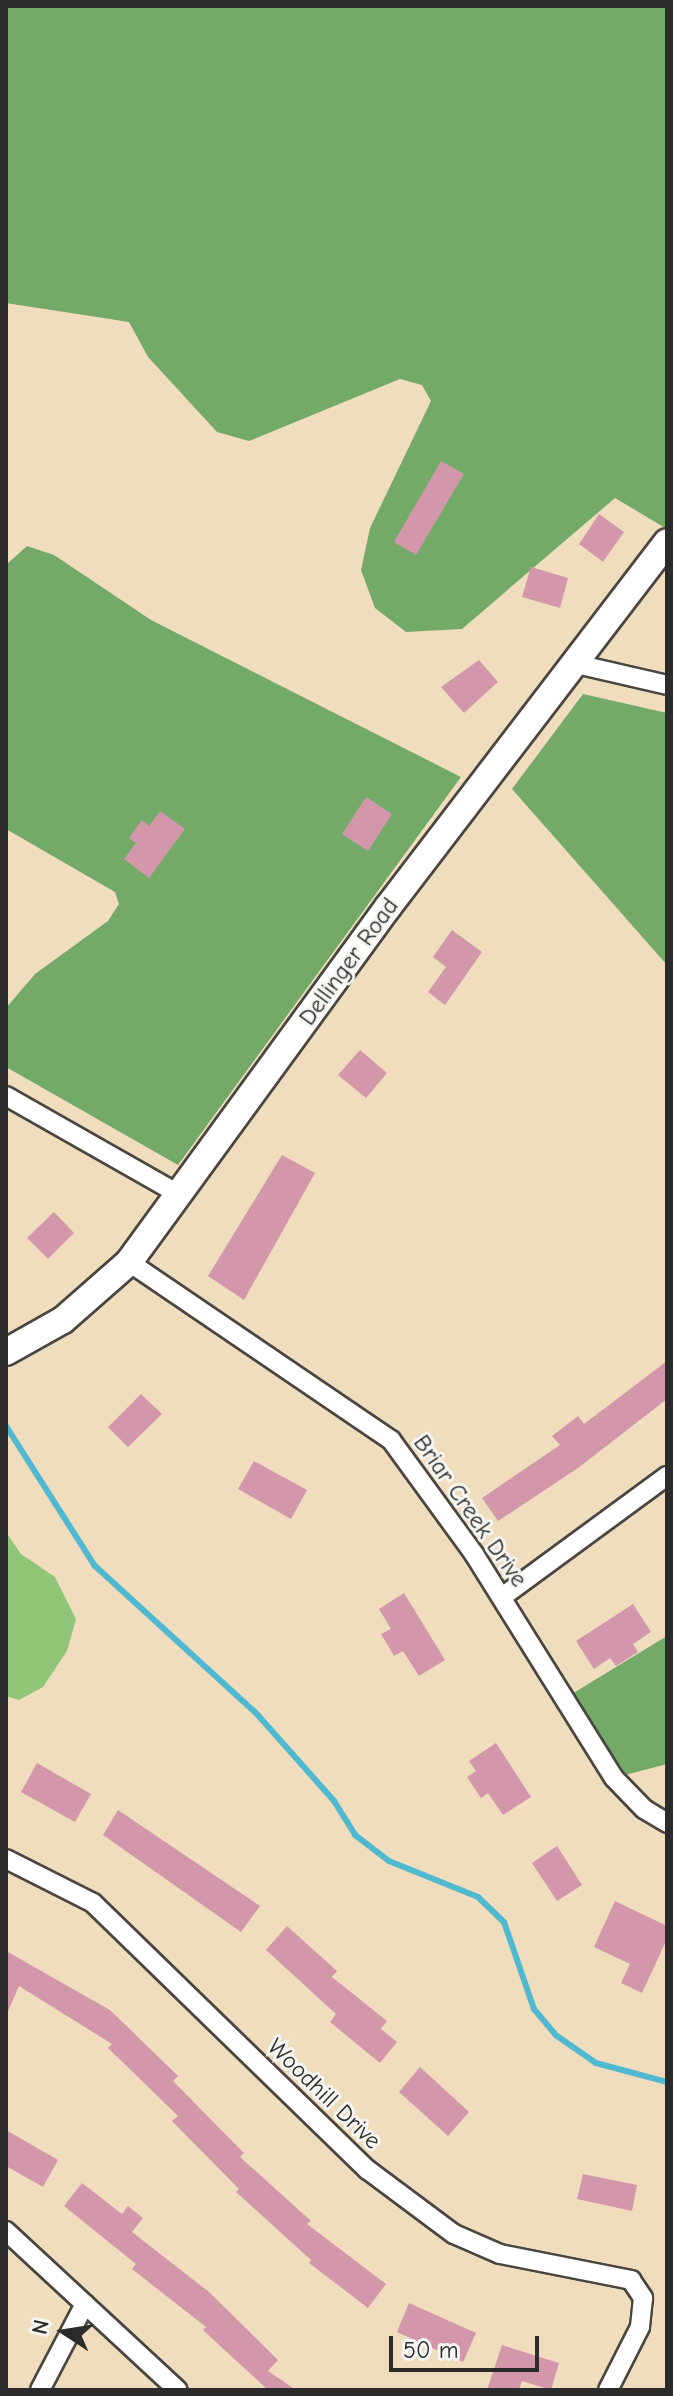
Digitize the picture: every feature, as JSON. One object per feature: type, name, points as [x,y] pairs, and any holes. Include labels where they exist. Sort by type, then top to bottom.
[{"type":"street","name":"Dellinger Road","points":[[6,1352],[63,1320],[129,1262],[182,1196],[368,934],[667,542]]},
{"type":"street","points":[[572,663],[667,685]]},
{"type":"street","points":[[6,1096],[182,1196]]},
{"type":"street","name":"Briar Creek Drive","points":[[129,1262],[391,1440],[502,1597],[614,1778],[644,1809],[667,1823]]},
{"type":"street","points":[[502,1597],[667,1476]]},
{"type":"street","name":"Woodhill Drive","points":[[6,1859],[93,1903],[368,2170],[454,2234],[500,2254],[631,2280],[643,2298],[640,2327],[608,2390]]},
{"type":"street","points":[[6,2231],[178,2390]]},
{"type":"street","points":[[40,2390],[85,2304]]},
{"type":"green space","points":[[6,6],[667,6],[667,529],[615,498],[462,629],[406,632],[375,608],[361,570],[370,528],[431,401],[422,385],[400,379],[249,441],[217,432],[148,357],[129,322],[6,303]]},
{"type":"green space","points":[[27,546],[54,555],[151,620],[461,777],[178,1165],[6,1067],[6,1008],[35,974],[108,921],[119,904],[115,892],[6,829],[6,565]]},
{"type":"green space","points":[[583,694],[667,713],[667,965],[512,789]]},
{"type":"green space","points":[[6,1532],[21,1554],[55,1577],[76,1619],[67,1651],[43,1687],[19,1700],[6,1696]]},
{"type":"green space","points":[[667,1636],[667,1764],[614,1778],[557,1703]]},
{"type":"building","points":[[441,461],[464,474],[416,555],[394,542]]},
{"type":"building","points":[[599,514],[624,532],[603,562],[579,544]]},
{"type":"building","points":[[531,567],[568,578],[560,608],[522,597]]},
{"type":"building","points":[[479,660],[498,682],[464,713],[441,687]]},
{"type":"building","points":[[366,797],[392,814],[368,851],[342,834]]},
{"type":"building","points":[[160,811],[185,829],[149,878],[124,859],[136,843],[129,838],[142,820],[149,826]]},
{"type":"building","points":[[452,930],[482,952],[445,1005],[428,992],[446,967],[433,957]]},
{"type":"building","points":[[360,1050],[387,1073],[366,1098],[338,1075]]},
{"type":"building","points":[[282,1155],[315,1173],[244,1300],[208,1276]]},
{"type":"building","points":[[54,1212],[74,1233],[48,1259],[27,1238]]},
{"type":"building","points":[[667,1361],[667,1399],[578,1468],[498,1521],[482,1498],[560,1445],[552,1436],[578,1416],[584,1424]]},
{"type":"building","points":[[141,1394],[162,1414],[128,1447],[108,1427]]},
{"type":"building","points":[[254,1461],[307,1490],[291,1519],[238,1489]]},
{"type":"building","points":[[404,1593],[445,1660],[419,1676],[403,1651],[394,1656],[381,1634],[391,1629],[379,1609]]},
{"type":"building","points":[[633,1604],[651,1632],[633,1644],[638,1652],[616,1666],[610,1658],[594,1669],[576,1641]]},
{"type":"building","points":[[496,1743],[531,1797],[503,1815],[488,1793],[481,1798],[467,1777],[476,1771],[469,1761]]},
{"type":"building","points":[[37,1763],[91,1794],[75,1822],[21,1792]]},
{"type":"building","points":[[118,1810],[260,1906],[241,1932],[103,1835]]},
{"type":"building","points":[[557,1846],[582,1885],[557,1901],[532,1863]]},
{"type":"building","points":[[615,1901],[667,1926],[667,1939],[642,1993],[621,1983],[630,1964],[594,1947]]},
{"type":"building","points":[[287,1926],[337,1971],[332,1977],[387,2021],[381,2029],[397,2042],[380,2063],[330,2022],[336,2014],[266,1950]]},
{"type":"building","points":[[6,1951],[110,2010],[178,2076],[173,2081],[244,2153],[240,2157],[311,2221],[307,2224],[386,2284],[368,2308],[309,2263],[311,2260],[236,2192],[239,2189],[172,2121],[178,2116],[108,2048],[112,2044],[19,1986],[6,2016]]},
{"type":"building","points":[[420,2067],[469,2112],[448,2136],[399,2092]]},
{"type":"building","points":[[6,2130],[58,2160],[43,2187],[6,2166]]},
{"type":"building","points":[[583,2174],[637,2185],[632,2211],[577,2199]]},
{"type":"building","points":[[82,2183],[122,2214],[128,2206],[143,2218],[132,2232],[209,2292],[278,2360],[268,2371],[296,2390],[268,2390],[203,2330],[206,2327],[132,2269],[136,2264],[64,2206]]},
{"type":"building","points":[[409,2303],[476,2333],[463,2362],[397,2332]]},
{"type":"building","points":[[502,2345],[559,2363],[551,2390],[522,2381],[519,2390],[487,2390]]},
{"type":"waterway","points":[[6,1426],[95,1566],[256,1713],[334,1801],[355,1835],[389,1861],[478,1897],[504,1922],[534,2009],[557,2036],[596,2063],[667,2082]]}]
